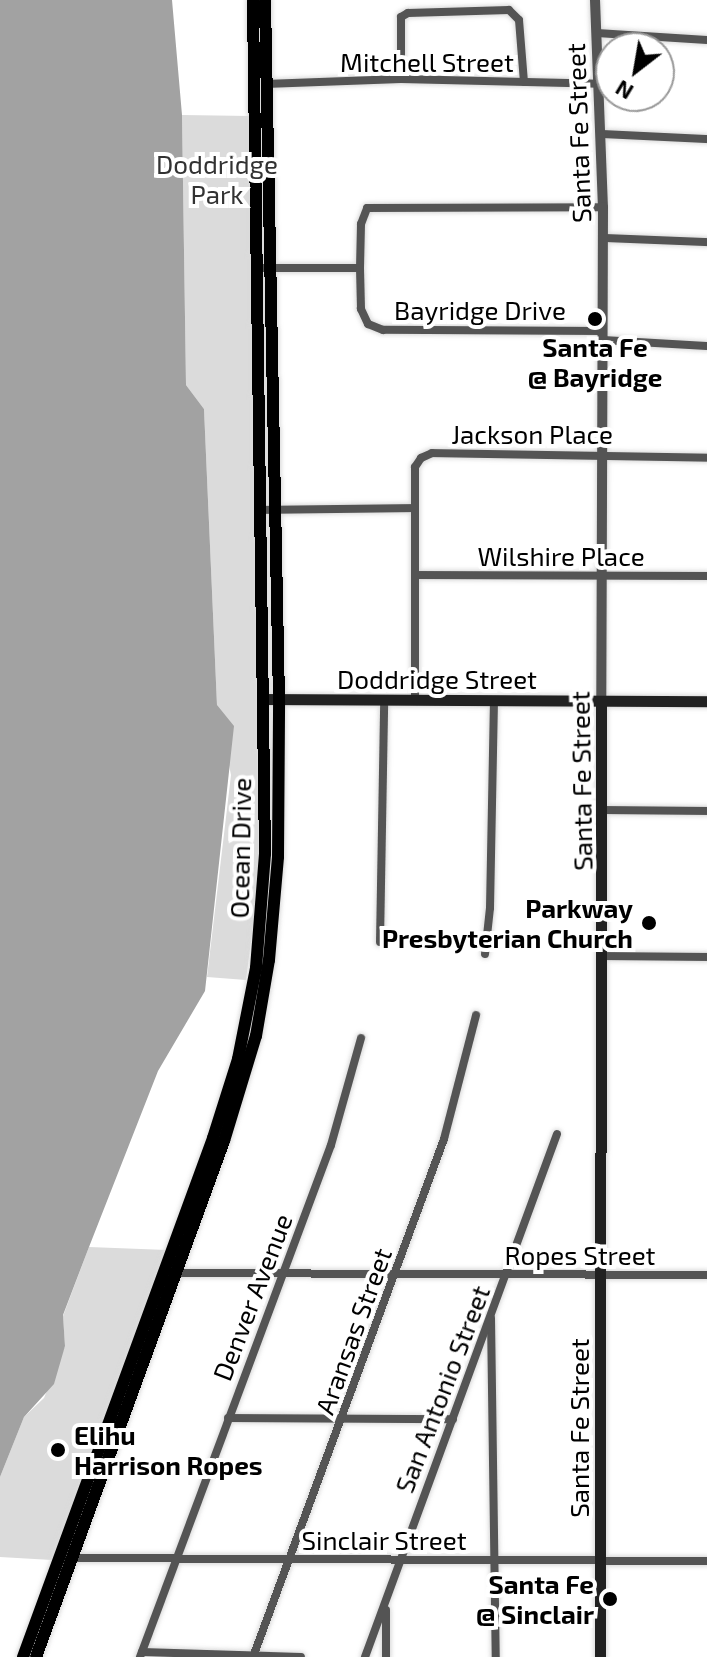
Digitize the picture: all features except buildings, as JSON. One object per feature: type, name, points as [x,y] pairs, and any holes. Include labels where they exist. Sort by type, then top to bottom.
[{"type":"main road","name":"Ocean Drive","points":[[253,0],[260,23]]},
{"type":"main road","name":"Ocean Drive","points":[[265,0],[260,23],[261,268],[256,384],[267,922]]},
{"type":"main road","name":"Ocean Drive","points":[[23,1657],[42,1624],[219,1140],[243,1060],[267,922],[279,700],[270,384],[261,268]]},
{"type":"main road","points":[[256,384],[270,384]]},
{"type":"main road","points":[[258,443],[272,442]]},
{"type":"main road","name":"Doddridge Street","points":[[264,699],[707,701]]},
{"type":"main road","name":"Santa Fe Street","points":[[600,1657],[605,810],[601,701]]},
{"type":"main road","name":"Ocean Drive","points":[[36,1657],[42,1624]]},
{"type":"street","name":"Santa Fe Street","points":[[595,0],[597,32]]},
{"type":"street","points":[[401,79],[401,17],[408,13],[509,10],[519,20],[524,82]]},
{"type":"street","points":[[675,38],[707,40]]},
{"type":"street","name":"Mitchell Street","points":[[261,84],[401,79],[595,84]]},
{"type":"street","name":"Santa Fe Street","points":[[600,112],[603,207],[601,701]]},
{"type":"street","points":[[601,134],[707,139]]},
{"type":"street","name":"Bayridge Drive","points":[[603,207],[367,208],[361,224],[361,309],[368,324],[383,330],[603,335],[707,346]]},
{"type":"street","points":[[603,238],[707,242]]},
{"type":"street","points":[[261,268],[360,268]]},
{"type":"street","name":"Jackson Place","points":[[415,508],[415,467],[432,453],[707,458]]},
{"type":"street","points":[[259,510],[415,508],[415,701]]},
{"type":"street","name":"Wilshire Place","points":[[415,575],[707,576]]},
{"type":"street","points":[[380,942],[384,701]]},
{"type":"street","points":[[485,954],[490,908],[494,701]]},
{"type":"street","points":[[605,810],[707,811]]},
{"type":"street","points":[[604,956],[707,957]]},
{"type":"street","name":"Aransas Street","points":[[254,1656],[444,1139],[476,1015]]},
{"type":"street","name":"Denver Avenue","points":[[141,1654],[331,1145],[361,1038]]},
{"type":"street","name":"San Antonio Street","points":[[365,1657],[386,1604],[397,1561],[453,1419],[557,1134]]},
{"type":"street","name":"Ropes Street","points":[[171,1274],[707,1275]]},
{"type":"street","points":[[491,1316],[496,1346],[496,1657]]},
{"type":"street","points":[[228,1418],[453,1419]]},
{"type":"street","name":"Sinclair Street","points":[[67,1557],[707,1561]]},
{"type":"street","points":[[386,1604],[386,1657]]},
{"type":"street","points":[[141,1654],[301,1657]]},
{"type":"green space","name":"Doddridge Park","points":[[182,115],[250,116],[259,880],[246,980],[207,977],[231,775],[217,705],[204,409],[186,385]]},
{"type":"green space","points":[[89,1247],[167,1250],[52,1560],[0,1557],[0,1477],[24,1417],[44,1398],[65,1346],[63,1316]]},
{"type":"shaded area","points":[[0,0],[172,0],[182,115],[186,385],[204,409],[217,705],[234,726],[205,991],[158,1071],[89,1247],[63,1315],[65,1346],[54,1384],[24,1417],[0,1477]]},
{"type":"place","name":"Santa Fe @ Bayridge","points":[[595,319]]},
{"type":"place","name":"Parkway Presbyterian Church","points":[[649,923]]},
{"type":"place","name":"Elihu Harrison Ropes","points":[[58,1450]]},
{"type":"place","name":"Santa Fe @ Sinclair","points":[[610,1599]]}]
